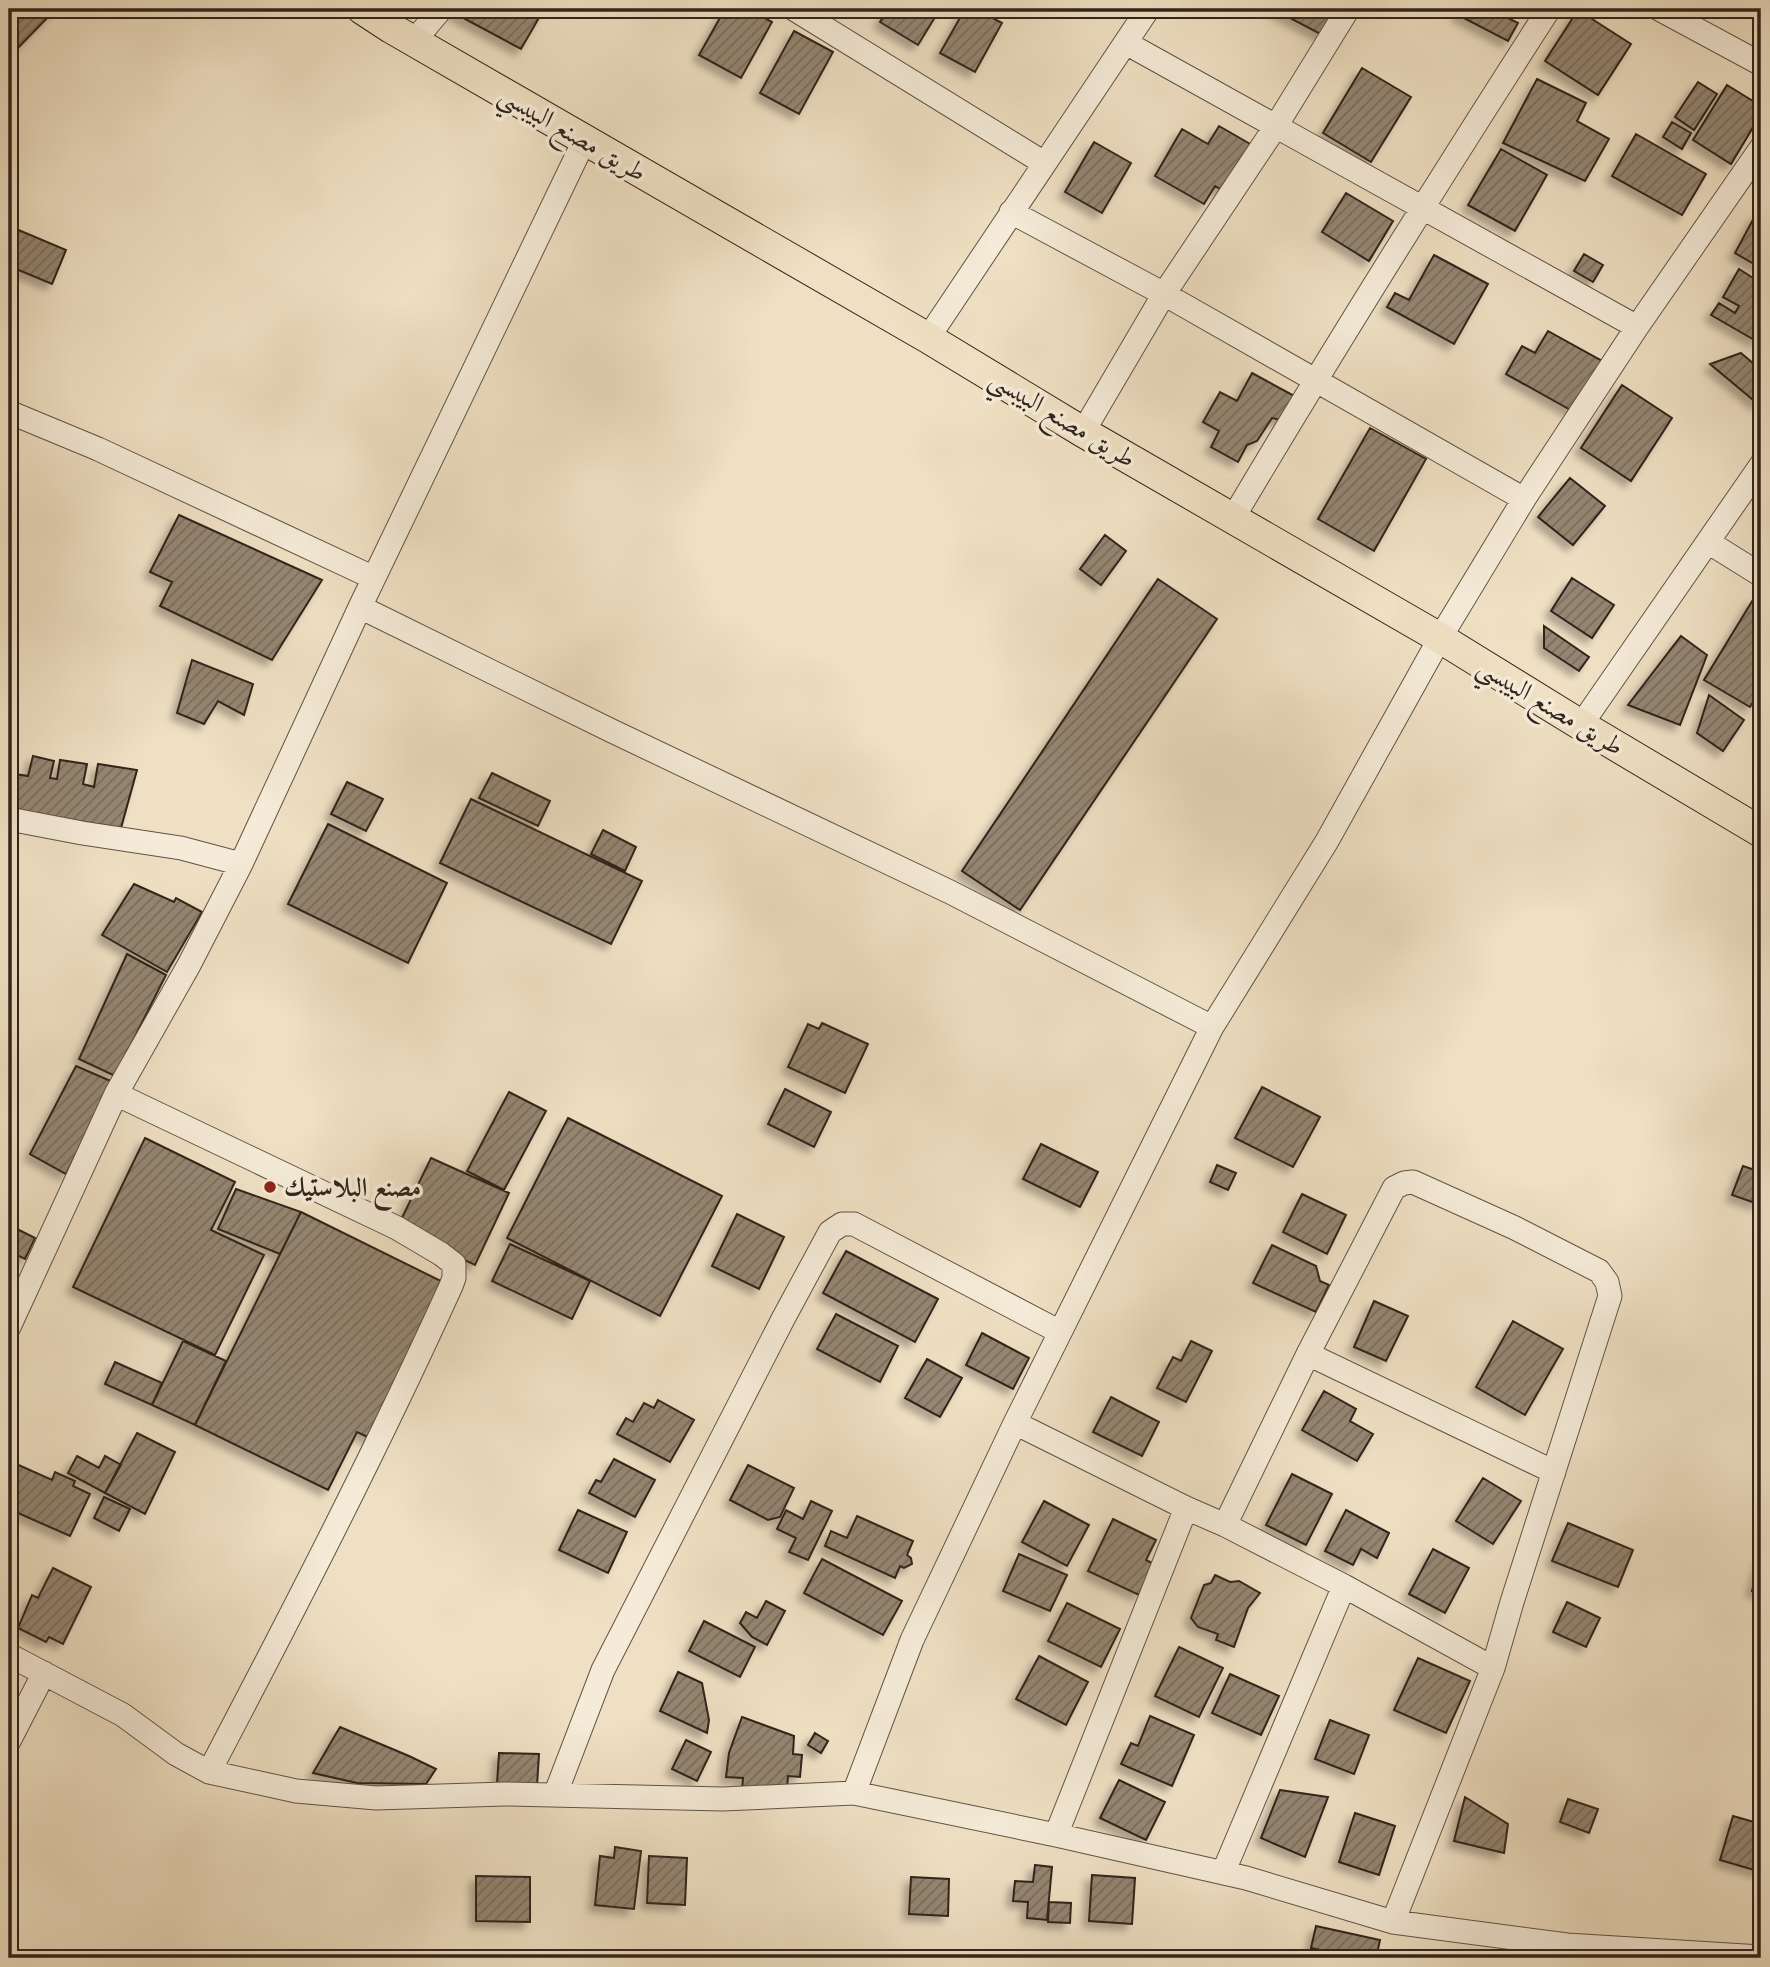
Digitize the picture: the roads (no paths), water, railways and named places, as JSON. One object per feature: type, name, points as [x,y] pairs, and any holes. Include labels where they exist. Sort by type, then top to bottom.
[{"type":"main road","name":"طريق مصنع البيبسي","points":[[362,9],[1440,638],[1761,832]]},
{"type":"street","points":[[414,41],[441,9]]},
{"type":"street","points":[[794,9],[1044,163]]},
{"type":"street","points":[[928,338],[1148,9]]},
{"type":"street","points":[[1083,432],[1164,294],[1276,126],[1348,9]]},
{"type":"street","points":[[1233,518],[1315,379],[1549,9]]},
{"type":"street","points":[[1659,9],[1761,64]]},
{"type":"street","points":[[1126,43],[1637,327]]},
{"type":"street","points":[[9,1327],[116,1094],[190,965],[241,864],[360,607],[585,139]]},
{"type":"street","points":[[854,1793],[912,1640],[1015,1423],[1212,1027],[1327,841],[1440,638],[1524,499],[1637,327],[1761,148]]},
{"type":"street","points":[[1012,212],[1164,294],[1524,499]]},
{"type":"street","points":[[9,412],[98,449],[374,578]]},
{"type":"street","points":[[1581,725],[1761,465]]},
{"type":"street","points":[[1708,542],[1761,575]]},
{"type":"street","points":[[360,607],[950,892],[1212,1027]]},
{"type":"street","points":[[9,819],[181,848],[241,864]]},
{"type":"street","points":[[116,1094],[397,1228],[454,1264],[451,1286],[406,1386],[209,1772]]},
{"type":"street","points":[[1225,1525],[1308,1354],[1394,1188],[1413,1182],[1515,1228],[1600,1271],[1607,1282],[1610,1296],[1493,1668],[1393,1922]]},
{"type":"street","points":[[555,1795],[603,1670],[830,1232],[842,1224],[853,1224],[1060,1332]]},
{"type":"street","points":[[1308,1354],[1554,1472]]},
{"type":"street","points":[[1015,1423],[1225,1525],[1493,1668]]},
{"type":"street","points":[[1056,1835],[1186,1508]]},
{"type":"street","points":[[1223,1873],[1343,1586]]},
{"type":"street","points":[[9,1655],[123,1715],[176,1754],[209,1772],[296,1791],[376,1798],[505,1794],[723,1799],[854,1793],[1223,1873],[1393,1922],[1567,1945],[1761,1957]]},
{"type":"street","points":[[9,1741],[44,1673]]},
{"type":"place","name":"مصنع البلاستيك","points":[[270,1187]]}]
